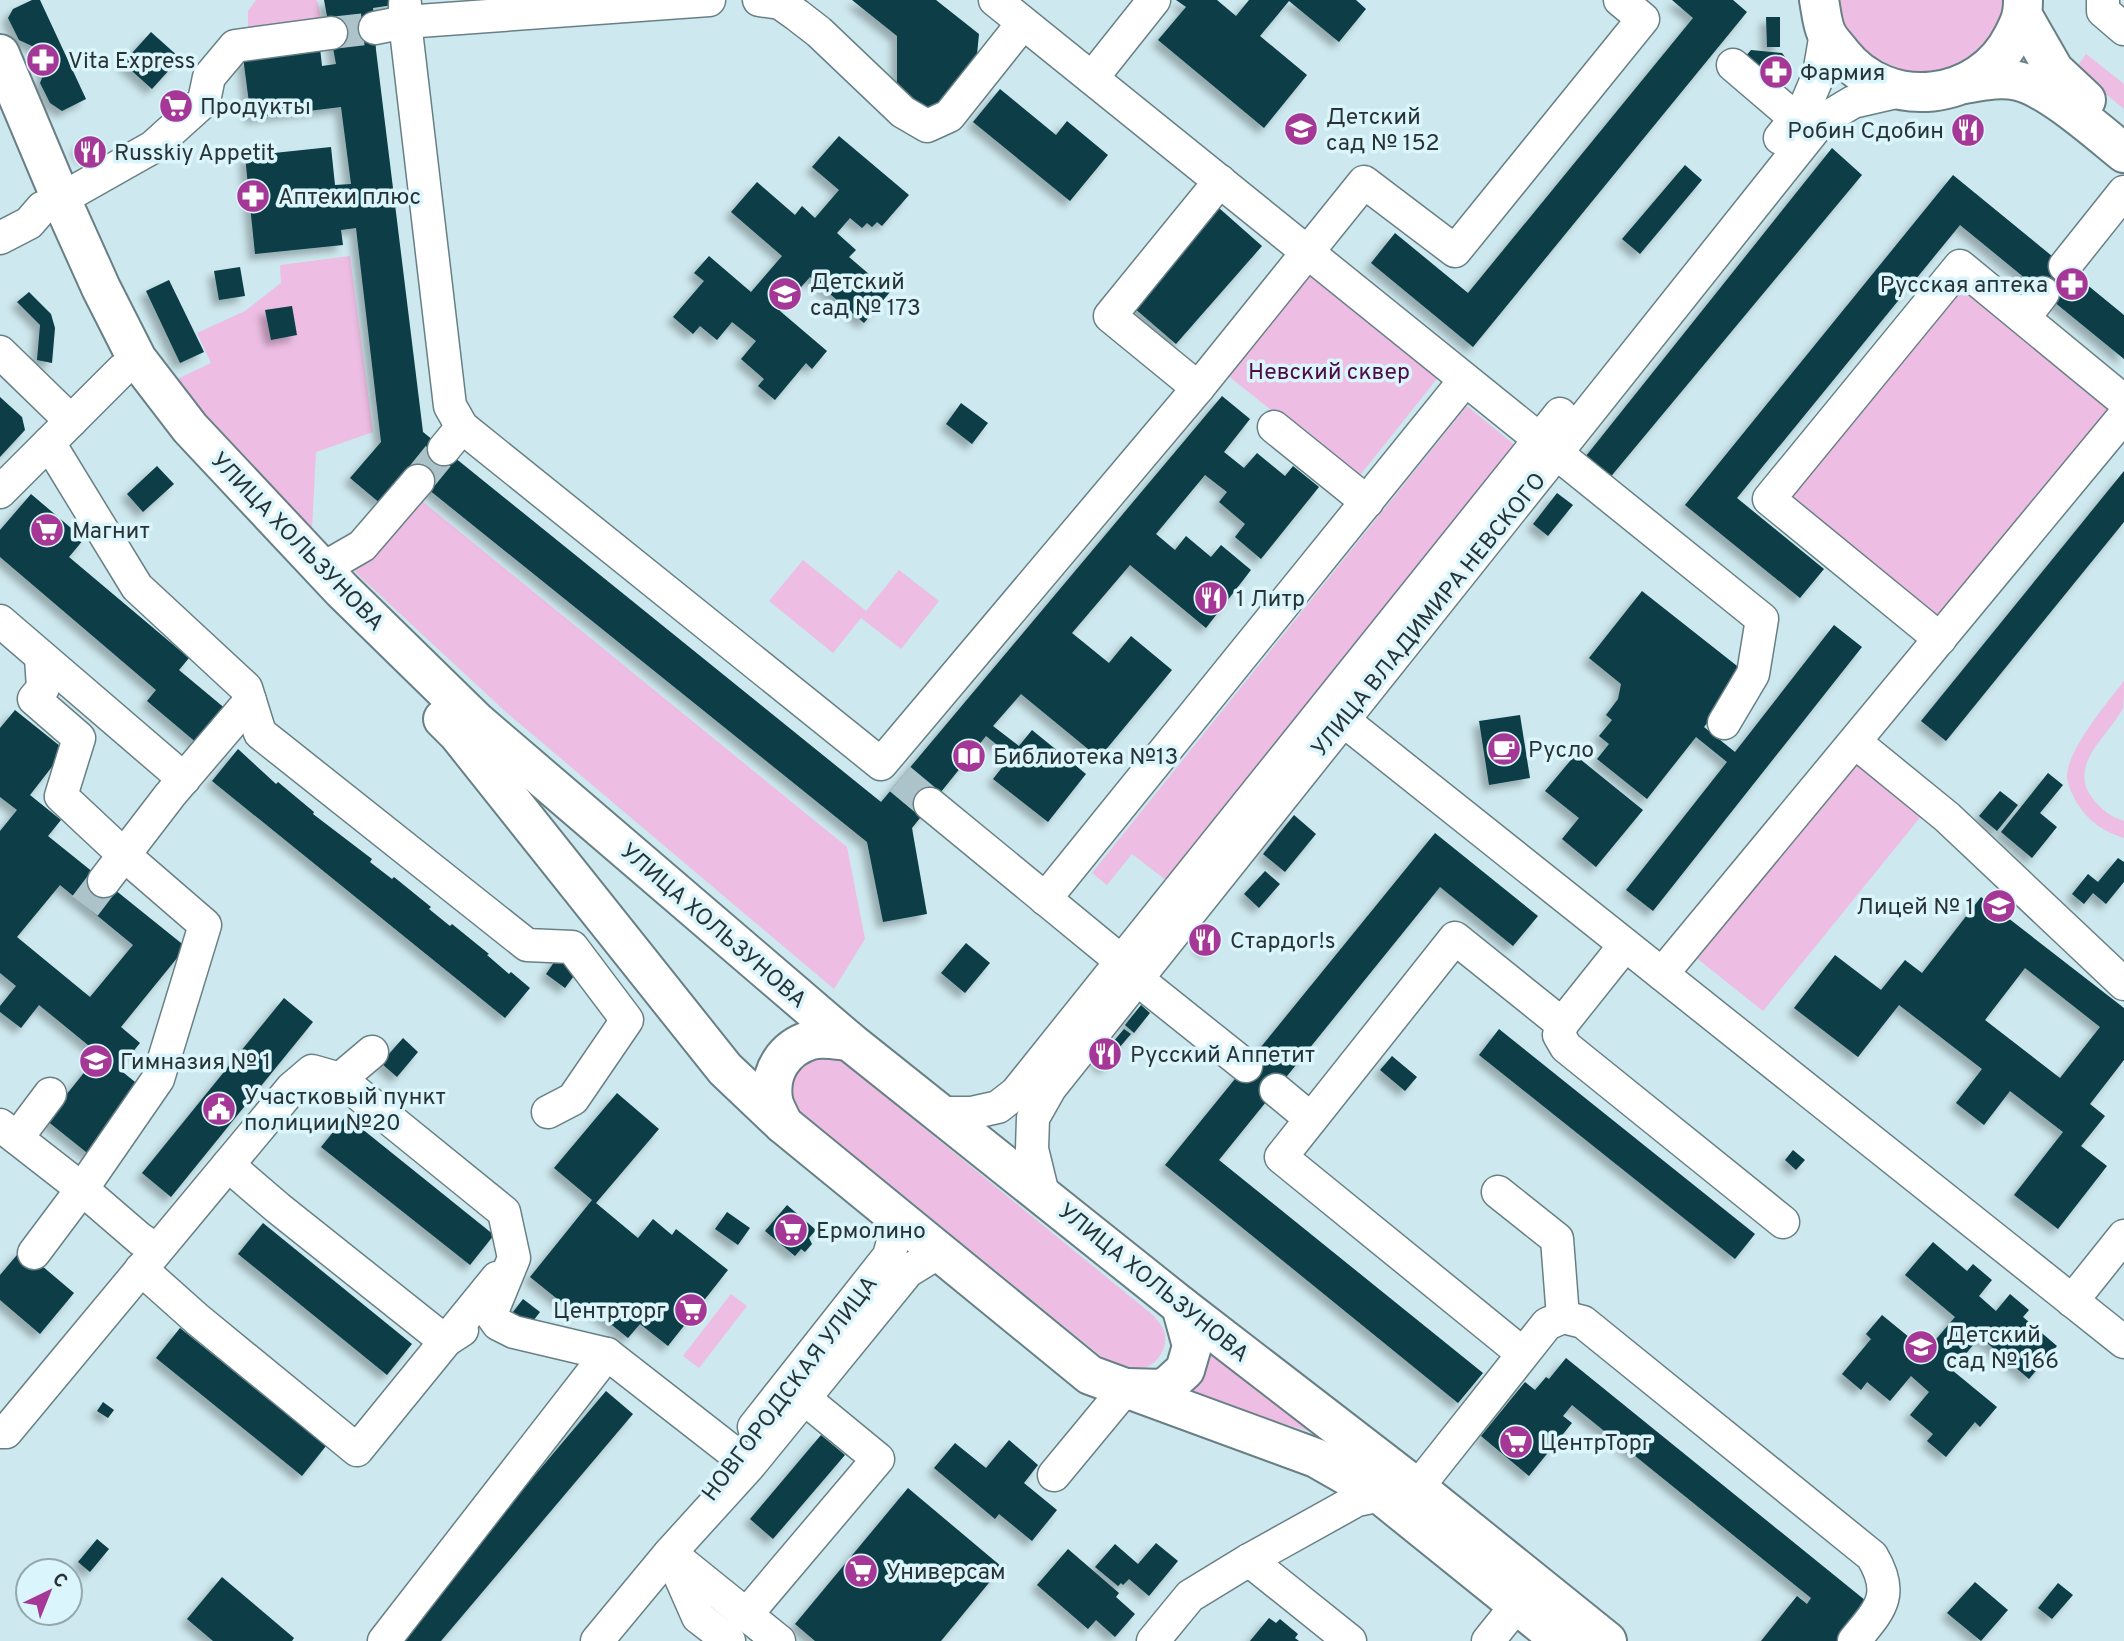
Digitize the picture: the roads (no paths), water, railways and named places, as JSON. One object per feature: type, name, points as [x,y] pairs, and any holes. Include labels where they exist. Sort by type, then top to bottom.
[{"type":"main road","points":[[1964,84],[1987,70],[2006,51],[2023,8]]},
{"type":"main road","points":[[2023,8],[2054,69],[2091,105],[2124,131]]},
{"type":"main road","points":[[1823,16],[1854,68],[1874,82],[1901,91],[1936,92],[1997,79],[2017,81],[2038,88],[2124,153]]},
{"type":"main road","name":"УЛИЦА ХОЛЬЗУНОВА","points":[[0,54],[81,293],[122,370],[174,441],[328,603],[458,734],[725,1069],[783,1124],[1090,1376],[1399,1491],[1607,1641]]},
{"type":"main road","name":"УЛИЦА ХОЛЬЗУНОВА","points":[[0,110],[101,288],[137,359],[190,428],[322,569],[477,722],[849,1041],[1181,1306],[1399,1491],[1517,1605],[1562,1641]]},
{"type":"main road","points":[[542,840],[541,815],[552,804],[574,805]]},
{"type":"main road","points":[[783,1124],[773,1101],[772,1080],[776,1068],[785,1056],[796,1046],[812,1040],[849,1041]]},
{"type":"main road","points":[[1126,1388],[1164,1389],[1185,1370],[1192,1346],[1181,1306]]},
{"type":"street","points":[[709,0],[395,18],[453,438],[890,772],[1364,182],[1455,251],[1643,19],[1620,0]]},
{"type":"street","points":[[759,0],[780,3],[797,15],[819,32],[903,112],[927,126],[949,116],[1023,23]]},
{"type":"street","points":[[995,0],[1762,619],[1753,674],[1724,723]]},
{"type":"street","points":[[1092,78],[1154,0]]},
{"type":"street","points":[[2103,0],[2103,11],[2124,29]]},
{"type":"street","name":"УЛИЦА ВЛАДИМИРА НЕВСКОГО","points":[[942,1114],[971,1113],[998,1107],[1016,1093],[1129,970],[1343,720],[1805,107],[1819,74],[1823,16]]},
{"type":"street","points":[[0,238],[29,223],[51,203],[153,148],[204,101],[209,77],[235,47],[331,33]]},
{"type":"street","points":[[1733,65],[1796,118]]},
{"type":"street","name":"УЛИЦА ВЛАДИМИРА НЕВСКОГО","points":[[1043,1194],[1032,1149],[1034,1118],[1050,1088],[1129,970],[1548,446],[1821,121],[1853,102],[1901,91]]},
{"type":"street","points":[[1198,388],[1110,316],[1220,181]]},
{"type":"street","points":[[2065,266],[2124,192]]},
{"type":"street","points":[[1940,639],[1769,499],[1960,266],[2124,401]]},
{"type":"street","points":[[2024,318],[2043,293]]},
{"type":"street","points":[[0,352],[71,421]]},
{"type":"street","points":[[0,492],[122,370]]},
{"type":"street","points":[[1045,899],[1465,380]]},
{"type":"street","points":[[1662,974],[2124,416]]},
{"type":"street","points":[[1274,427],[1367,502]]},
{"type":"street","points":[[49,443],[138,587],[246,688],[260,733],[527,945],[572,947]]},
{"type":"street","points":[[322,569],[362,546],[418,481]]},
{"type":"street","points":[[0,621],[184,779]]},
{"type":"street","points":[[34,1253],[158,1079],[205,925],[61,796],[79,738],[34,699],[43,688],[41,657]]},
{"type":"street","points":[[104,881],[184,779],[250,701]]},
{"type":"street","points":[[1343,720],[2124,1342]]},
{"type":"street","points":[[1855,742],[1947,817],[2124,984]]},
{"type":"street","points":[[930,804],[1246,1066]]},
{"type":"street","points":[[572,947],[599,912]]},
{"type":"street","points":[[1522,1353],[1280,1157],[1455,938],[1562,1024]]},
{"type":"street","points":[[1625,945],[1562,1024],[1559,1035],[1566,1047],[1783,1222]]},
{"type":"street","points":[[572,947],[627,1020]]},
{"type":"street","points":[[548,1112],[573,1098],[653,979]]},
{"type":"street","points":[[340,1079],[372,1052]]},
{"type":"street","points":[[2,1431],[292,1088],[312,1070],[340,1079],[504,1212],[514,1258],[491,1314],[498,1324],[514,1332],[607,1354],[734,1453]]},
{"type":"street","points":[[1276,1090],[1311,1119]]},
{"type":"street","points":[[50,1094],[9,1131],[140,1239],[149,1259],[197,1320],[357,1450],[514,1258]]},
{"type":"street","points":[[228,1165],[445,1341]]},
{"type":"street","points":[[1498,1192],[1557,1239],[1563,1317]]},
{"type":"street","name":"НОВГОРОДСКАЯ УЛИЦА","points":[[670,1553],[734,1453],[889,1256],[899,1219]]},
{"type":"street","points":[[2072,1301],[2124,1236]]},
{"type":"street","name":"НОВГОРОДСКАЯ УЛИЦА","points":[[597,1641],[670,1553],[749,1466],[908,1271],[939,1252]]},
{"type":"street","points":[[1153,1641],[1191,1595],[1357,1500],[1399,1491],[1546,1324],[1563,1317],[1583,1322],[1872,1556],[1880,1569],[1883,1583],[1881,1608],[1856,1640]]},
{"type":"street","points":[[445,1341],[470,1325],[498,1324]]},
{"type":"street","points":[[384,1641],[607,1354]]},
{"type":"street","points":[[1054,1475],[1126,1388]]},
{"type":"street","points":[[746,1615],[878,1459],[805,1399]]},
{"type":"street","points":[[670,1553],[779,1641]]},
{"type":"street","points":[[670,1553],[698,1617],[729,1641]]},
{"type":"street","points":[[1249,1560],[1350,1641]]},
{"type":"street","points":[[1488,1641],[1517,1605]]},
{"type":"tunnel","points":[[331,33],[375,28]]},
{"type":"tunnel","points":[[418,481],[444,449]]},
{"type":"tunnel","points":[[900,779],[930,804]]},
{"type":"tunnel","points":[[85,906],[104,881]]},
{"type":"place","name":"Vita Express","points":[[43,60]]},
{"type":"place","name":"Фармия","points":[[1776,72]]},
{"type":"place","name":"Продукты","points":[[176,106]]},
{"type":"place","name":"Детский сад № 152","points":[[1301,129]]},
{"type":"place","name":"Робин Сдобин","points":[[1968,130]]},
{"type":"place","name":"Russkiy Appetit","points":[[90,152]]},
{"type":"place","name":"Аптеки плюс","points":[[253,196]]},
{"type":"place","name":"Русская аптека","points":[[2072,284]]},
{"type":"place","name":"Детский сад № 173","points":[[785,294]]},
{"type":"place","name":"Магнит","points":[[47,530]]},
{"type":"place","name":"1 Литр","points":[[1211,598]]},
{"type":"place","name":"Русло","points":[[1504,749]]},
{"type":"place","name":"Библиотека №13","points":[[969,756]]},
{"type":"place","name":"Лицей № 1","points":[[1999,906]]},
{"type":"place","name":"Стардог!s","points":[[1205,940]]},
{"type":"place","name":"Русский Аппетит","points":[[1105,1054]]},
{"type":"place","name":"Гимназия № 1","points":[[96,1061]]},
{"type":"place","name":"Участковый пункт полиции №20","points":[[219,1109]]},
{"type":"place","name":"Ермолино","points":[[791,1230]]},
{"type":"place","name":"Центрторг","points":[[691,1310]]},
{"type":"place","name":"Детский сад № 166","points":[[1921,1347]]},
{"type":"place","name":"ЦентрТорг","points":[[1516,1442]]},
{"type":"place","name":"Универсам","points":[[861,1571]]},
{"type":"park label","name":"Невский сквер","points":[[1329,371]]}]
